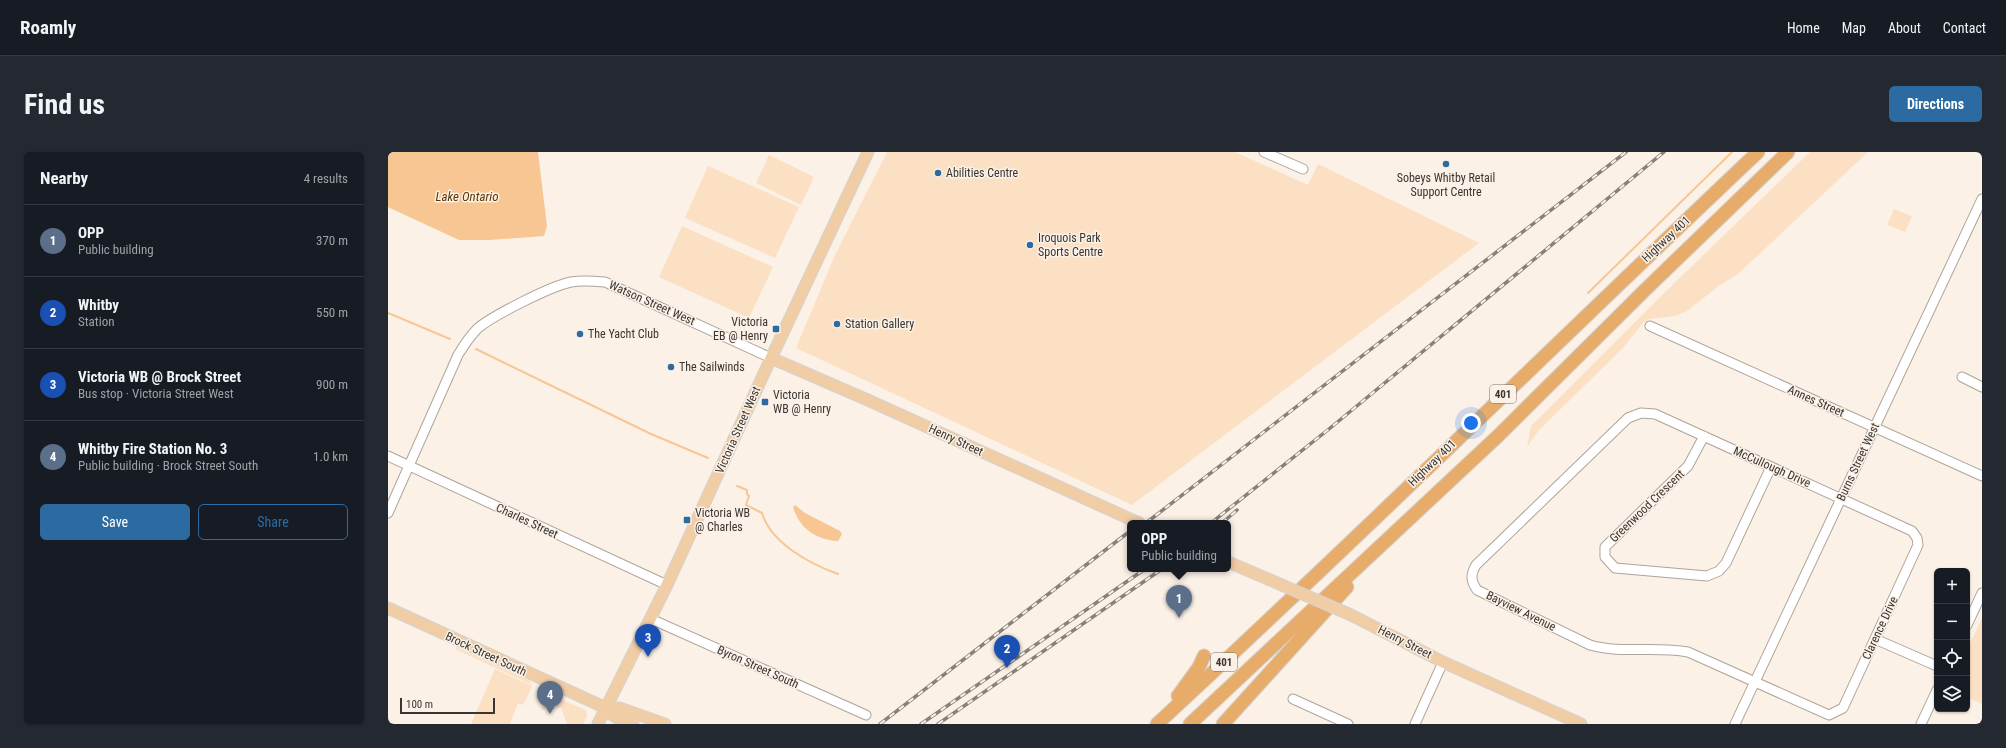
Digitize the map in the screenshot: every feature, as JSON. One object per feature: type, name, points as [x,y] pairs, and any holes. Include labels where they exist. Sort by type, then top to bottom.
[{"type":"highway","name":"Highway 401","points":[[1157,724],[1270,620],[1588,313],[1758,152]]},
{"type":"highway","name":"Highway 401","points":[[1190,724],[1499,435],[1646,289],[1788,152]]},
{"type":"highway","points":[[1223,724],[1342,592],[1499,435]]},
{"type":"highway","points":[[1157,724],[1200,667],[1204,656]]},
{"type":"main road","name":"Victoria Street West","points":[[598,724],[651,619],[868,152]]},
{"type":"main road","name":"Henry Street","points":[[771,358],[1133,520]]},
{"type":"main road","name":"Henry Street","points":[[1231,563],[1351,615],[1443,662],[1581,724]]},
{"type":"main road","name":"Brock Street South","points":[[388,608],[606,708],[620,708],[665,724]]},
{"type":"main road","name":"Brock Street South","points":[[606,708],[609,714],[615,718],[633,724]]},
{"type":"street","points":[[1264,152],[1303,169]]},
{"type":"street","name":"Burns Street West","points":[[1735,724],[1982,200]]},
{"type":"street","name":"Watson Street West","points":[[388,513],[458,355],[470,337],[488,321],[563,284],[585,280],[605,282],[771,358]]},
{"type":"street","name":"Annes Street","points":[[1650,326],[1982,476]]},
{"type":"street","points":[[1962,377],[1982,386]]},
{"type":"street","name":"Bayview Avenue","points":[[1704,436],[1655,414],[1641,413],[1628,418],[1476,565],[1472,571],[1471,578],[1477,590],[1590,645],[1606,650],[1670,649],[1688,652],[1756,681]]},
{"type":"street","name":"McCullough Drive","points":[[1704,436],[1841,498]]},
{"type":"street","name":"Greenwood Crescent","points":[[1704,436],[1688,466],[1605,547],[1605,557],[1616,568],[1707,576],[1719,571],[1726,563],[1771,467]]},
{"type":"street","name":"Charles Street","points":[[388,456],[667,585]]},
{"type":"street","name":"Clarence Drive","points":[[1756,681],[1829,715],[1843,708],[1918,545],[1917,538],[1912,531],[1841,498]]},
{"type":"street","points":[[1970,619],[1982,593]]},
{"type":"street","name":"Byron Street South","points":[[651,619],[866,715]]},
{"type":"street","points":[[1875,639],[1934,665]]},
{"type":"street","points":[[1415,724],[1443,662]]},
{"type":"street","points":[[1921,724],[1934,696]]},
{"type":"street","points":[[1293,699],[1348,724]]},
{"type":"shaded area","points":[[887,152],[1235,152],[1308,185],[1318,164],[1479,243],[1132,505],[796,348],[835,255]]},
{"type":"shaded area","points":[[1810,152],[1868,152],[1737,275],[1720,285],[1687,311],[1675,316],[1649,319],[1643,323],[1622,349],[1539,430],[1527,447],[1531,426],[1660,297]]},
{"type":"shaded area","points":[[769,155],[814,177],[801,205],[756,183]]},
{"type":"shaded area","points":[[708,166],[799,207],[775,258],[685,218]]},
{"type":"shaded area","points":[[1894,209],[1912,216],[1905,232],[1887,225]]},
{"type":"shaded area","points":[[682,226],[773,267],[749,318],[659,277]]},
{"type":"shaded area","points":[[1982,618],[1982,704],[1970,698],[1970,644]]},
{"type":"shaded area","points":[[456,647],[529,680],[532,685],[455,649]]},
{"type":"shaded area","points":[[495,669],[532,686],[531,689],[523,705],[518,703],[510,724],[471,724]]},
{"type":"shaded area","points":[[562,700],[586,710],[587,716],[583,724],[567,724],[561,707],[548,711],[547,708],[542,710],[541,707],[551,704],[553,708],[556,708],[557,702]]},
{"type":"water","name":"Lake Ontario","points":[[388,152],[538,152],[547,226],[544,236],[490,240],[459,240],[388,207]]},
{"type":"water","points":[[795,505],[805,513],[840,531],[842,534],[838,541],[823,538],[810,532],[804,527],[799,521],[793,507]]},
{"type":"waterway","points":[[1588,293],[1732,152]]},
{"type":"waterway","points":[[388,313],[450,339]]},
{"type":"waterway","points":[[476,349],[651,434],[708,458]]},
{"type":"waterway","points":[[737,486],[747,490],[747,494],[749,496],[746,505],[762,513],[767,524],[783,543],[804,558],[838,574]]},
{"type":"railway","points":[[1150,520],[1626,152]]},
{"type":"railway","points":[[1215,520],[1329,429],[1664,152]]},
{"type":"railway","points":[[1225,520],[1237,510]]},
{"type":"railway","points":[[880,724],[1127,533]]},
{"type":"railway","points":[[921,724],[1141,572]]},
{"type":"railway","points":[[938,724],[1158,572]]},
{"type":"place","name":"Sobeys Whitby Retail Support Centre","points":[[1446,164]]},
{"type":"place","name":"Abilities Centre","points":[[938,173]]},
{"type":"place","name":"Iroquois Park Sports Centre","points":[[1030,245]]},
{"type":"place","name":"Station Gallery","points":[[837,324]]},
{"type":"place","name":"Victoria EB @ Henry","points":[[776,329]]},
{"type":"place","name":"The Yacht Club","points":[[580,334]]},
{"type":"place","name":"The Sailwinds","points":[[671,367]]},
{"type":"place","name":"Victoria WB @ Henry","points":[[765,402]]},
{"type":"place","name":"Victoria WB @ Charles","points":[[687,520]]},
{"type":"place","name":"OPP","points":[[1179,618]]},
{"type":"place","name":"Victoria WB @ Brock Street","points":[[648,657]]},
{"type":"place","name":"Whitby","points":[[1007,668]]},
{"type":"place","name":"Whitby Fire Station No. 3","points":[[550,714]]}]
